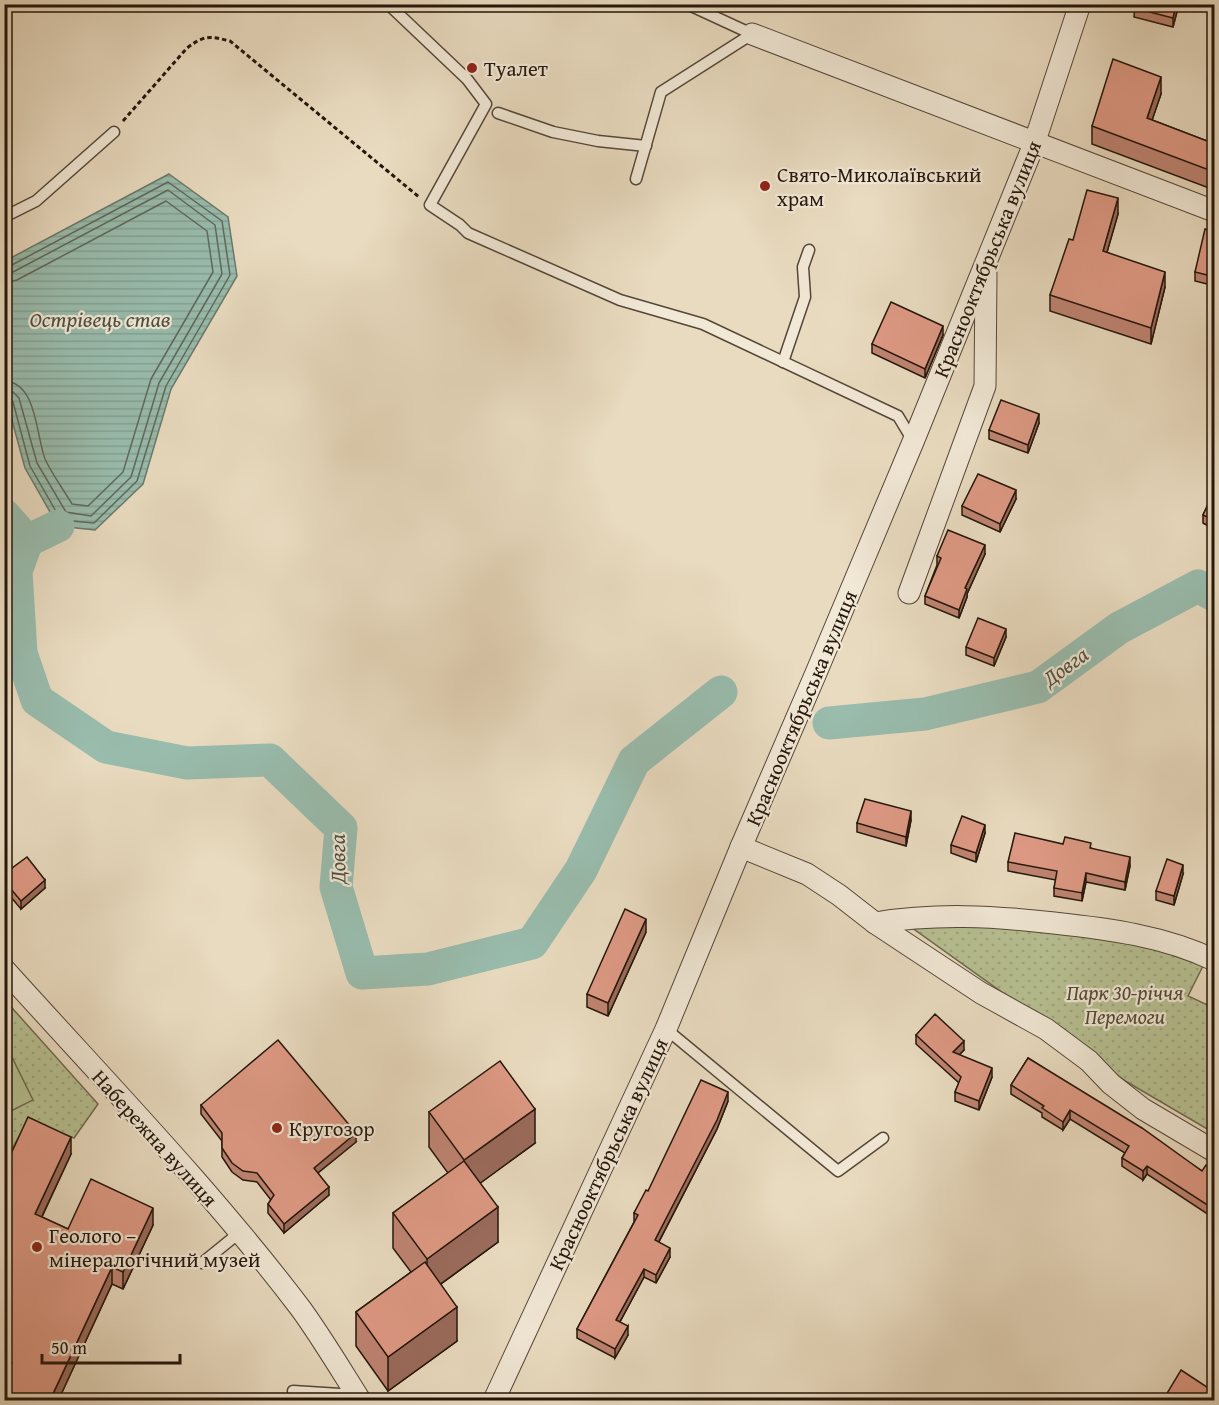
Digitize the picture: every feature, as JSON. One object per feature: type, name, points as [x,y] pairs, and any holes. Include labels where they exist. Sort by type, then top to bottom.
[{"type":"street","name":"Краснооктябрьська вулиця","points":[[494,1401],[666,1029],[913,442],[1034,144],[1080,4]]},
{"type":"street","points":[[752,34],[1034,144],[1215,211]]},
{"type":"street","points":[[909,593],[985,386],[987,261]]},
{"type":"street","points":[[741,847],[807,874],[875,923],[981,993],[1046,1029],[1089,1061],[1112,1084],[1143,1109],[1215,1151]]},
{"type":"street","points":[[875,923],[909,917],[957,915],[1115,929],[1190,949],[1215,960]]},
{"type":"street","name":"Набережна вулиця","points":[[4,969],[239,1233],[302,1311],[359,1398]]},
{"type":"lane","points":[[388,4],[467,80],[486,104],[430,205],[468,233],[620,300],[703,324],[898,416],[913,442]]},
{"type":"lane","points":[[687,4],[752,34]]},
{"type":"lane","points":[[636,179],[662,92],[752,34]]},
{"type":"lane","points":[[498,112],[553,132],[598,141],[646,146]]},
{"type":"lane","points":[[4,217],[36,201],[114,132]]},
{"type":"lane","points":[[783,362],[805,297],[803,267],[809,250]]},
{"type":"lane","points":[[666,1029],[838,1171],[883,1138]]},
{"type":"lane","points":[[202,1263],[239,1233]]},
{"type":"lane","points":[[294,1391],[359,1398]]},
{"type":"path","points":[[114,132],[188,48],[198,40],[212,36],[230,41],[430,205]]},
{"type":"green space","name":"Парк 30-річчя Перемоги","points":[[904,922],[1049,927],[1126,938],[1205,962],[1188,996],[1214,1008],[1214,1133],[1127,1082]]},
{"type":"green space","points":[[5,1000],[98,1104],[74,1138],[28,1120],[5,1162]]},
{"type":"green space","points":[[4,1041],[33,1100],[5,1114],[4,1114]]},
{"type":"water","name":"Острівець став","points":[[169,174],[228,217],[237,276],[171,389],[143,484],[95,530],[58,526],[25,468],[7,402],[5,402],[5,261]]},
{"type":"building","points":[[1135,4],[1176,4],[1173,18],[1134,8]]},
{"type":"building","points":[[1113,59],[1161,77],[1147,118],[1215,144],[1209,170],[1092,126]]},
{"type":"building","points":[[1087,190],[1118,198],[1103,251],[1165,272],[1151,328],[1050,295],[1069,239],[1073,240]]},
{"type":"building","points":[[1205,229],[1215,232],[1215,277],[1195,272]]},
{"type":"building","points":[[891,302],[943,326],[925,369],[872,344]]},
{"type":"building","points":[[1001,400],[1039,414],[1028,445],[989,430]]},
{"type":"building","points":[[978,474],[1016,490],[1000,524],[962,506]]},
{"type":"building","points":[[1215,492],[1215,521],[1203,515]]},
{"type":"building","points":[[948,530],[985,545],[965,588],[967,589],[959,610],[925,596],[941,558],[937,556]]},
{"type":"building","points":[[978,618],[1006,629],[994,658],[966,647]]},
{"type":"building","points":[[865,799],[911,811],[906,837],[857,823]]},
{"type":"building","points":[[962,816],[985,825],[976,853],[951,845]]},
{"type":"building","points":[[1015,833],[1063,844],[1065,837],[1091,843],[1090,848],[1130,857],[1125,882],[1086,873],[1082,893],[1054,888],[1057,871],[1008,862]]},
{"type":"building","points":[[27,857],[45,880],[21,901],[4,881],[4,874]]},
{"type":"building","points":[[1167,859],[1183,865],[1174,896],[1156,891]]},
{"type":"building","points":[[1215,869],[1215,892],[1208,890]]},
{"type":"building","points":[[625,909],[646,919],[608,1003],[587,994]]},
{"type":"building","points":[[935,1014],[964,1041],[953,1052],[992,1068],[979,1101],[955,1092],[961,1077],[916,1035]]},
{"type":"building","name":"Кругозор","points":[[278,1040],[356,1133],[314,1168],[329,1187],[284,1224],[268,1204],[274,1195],[257,1173],[243,1171],[232,1163],[222,1148],[222,1133],[201,1105]]},
{"type":"building","points":[[1028,1058],[1142,1128],[1202,1171],[1206,1165],[1215,1171],[1215,1198],[1209,1206],[1147,1166],[1143,1171],[1122,1158],[1129,1146],[1070,1110],[1063,1122],[1042,1108],[1044,1106],[1011,1085]]},
{"type":"building","points":[[500,1061],[535,1109],[464,1160],[429,1112]]},
{"type":"building","points":[[701,1080],[728,1092],[717,1120],[655,1240],[670,1248],[656,1275],[644,1269],[616,1320],[628,1326],[615,1349],[577,1329],[638,1215],[634,1213],[646,1190],[648,1191]]},
{"type":"building","points":[[28,1117],[71,1137],[35,1214],[68,1229],[91,1179],[153,1208],[123,1272],[112,1267],[51,1401],[4,1401],[4,1378],[12,1363],[4,1360],[4,1169]]},
{"type":"building","points":[[464,1161],[498,1207],[427,1259],[393,1213]]},
{"type":"building","points":[[425,1262],[457,1307],[388,1357],[356,1312]]},
{"type":"building","points":[[1181,1370],[1213,1391],[1208,1401],[1174,1401],[1166,1395]]},
{"type":"waterway","name":"Довга","points":[[4,515],[27,541],[16,571],[21,653],[37,700],[106,747],[187,763],[270,760],[341,828],[336,887],[362,973],[428,969],[532,943],[581,870],[634,761],[721,692]]},
{"type":"waterway","points":[[27,541],[58,526]]},
{"type":"waterway","name":"Довга","points":[[829,723],[925,714],[1038,687],[1119,628],[1198,586],[1214,595]]},
{"type":"place","name":"Туалет","points":[[472,68]]},
{"type":"place","name":"Свято-Миколаївський храм","points":[[765,186]]},
{"type":"place","name":"Кругозор","points":[[277,1128]]},
{"type":"place","name":"Геолого – мінералогічний музей","points":[[37,1247]]}]
